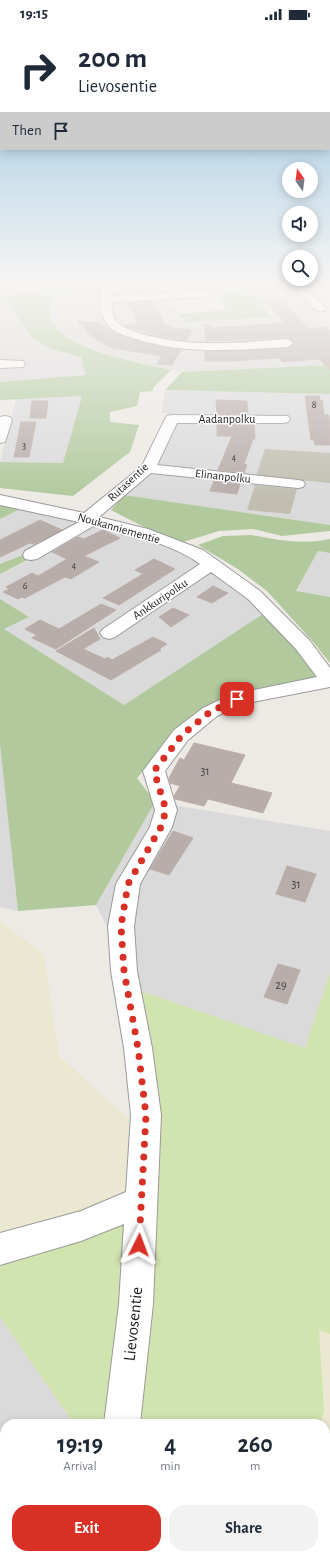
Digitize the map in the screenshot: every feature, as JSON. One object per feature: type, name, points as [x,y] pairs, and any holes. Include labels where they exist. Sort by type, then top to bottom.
[{"type":"street","points":[[0,364],[19,364]]},
{"type":"street","name":"Aadanpolku","points":[[172,419],[283,419]]},
{"type":"street","name":"Rutasentie","points":[[31,555],[90,519],[148,468],[172,419]]},
{"type":"street","points":[[0,439],[5,420]]},
{"type":"street","name":"Elinanpolku","points":[[148,468],[298,484]]},
{"type":"street","name":"Noukanniementie","points":[[0,500],[90,519],[142,532],[197,554],[254,595],[303,645],[330,681]]},
{"type":"street","name":"Ankkuripolku","points":[[109,633],[211,564]]},
{"type":"street","name":"Lievosentie","points":[[123,1419],[136,1304],[146,1115],[138,1048],[124,971],[121,926],[128,884],[161,827],[166,810],[154,771],[182,735],[210,712],[237,699],[330,681]]},
{"type":"street","points":[[0,1249],[81,1226],[142,1201]]},
{"type":"shaded area","points":[[0,356],[79,356],[81,357],[86,375],[0,382]]},
{"type":"shaded area","points":[[113,356],[330,356],[330,365],[182,372]]},
{"type":"shaded area","points":[[165,390],[330,394],[330,525],[124,495],[158,463],[175,422],[166,414],[162,413]]},
{"type":"shaded area","points":[[82,396],[63,463],[0,462],[16,399]]},
{"type":"shaded area","points":[[265,449],[330,453],[330,483],[256,476]]},
{"type":"shaded area","points":[[255,485],[297,489],[290,514],[247,510]]},
{"type":"shaded area","points":[[24,507],[138,534],[192,556],[266,612],[124,705],[3,629],[29,617],[0,599],[0,574],[31,559],[0,564],[0,519]]},
{"type":"shaded area","points":[[318,551],[330,553],[330,597],[296,592]]},
{"type":"shaded area","points":[[0,744],[5,787],[18,911],[0,907]]},
{"type":"shaded area","points":[[155,802],[330,831],[330,973],[305,1049],[138,990],[96,905]]},
{"type":"shaded area","points":[[0,921],[44,955],[59,1056],[132,1122],[127,1220],[0,1259]]},
{"type":"shaded area","points":[[0,1317],[71,1419],[0,1419]]},
{"type":"shaded area","points":[[319,1330],[330,1334],[330,1419],[322,1419],[324,1409]]},
{"type":"green space","points":[[79,356],[112,356],[171,370],[153,388],[153,391],[140,392],[137,406],[110,412],[110,422],[139,425],[130,452],[73,496],[0,488],[0,462],[63,463],[82,396],[0,400],[0,382],[86,375],[81,357]]},
{"type":"green space","points":[[330,365],[330,394],[165,390],[182,372]]},
{"type":"green space","points":[[124,495],[330,525],[330,531],[282,536],[253,529],[219,531],[183,542],[144,527],[111,510]]},
{"type":"green space","points":[[0,502],[24,507],[0,519]]},
{"type":"green space","points":[[252,535],[301,542],[330,539],[330,553],[318,551],[296,591],[330,597],[330,663],[267,591],[238,569],[198,545],[223,536]]},
{"type":"green space","points":[[23,555],[31,558],[0,574],[0,564]]},
{"type":"green space","points":[[0,599],[29,617],[4,629],[124,705],[266,612],[322,678],[234,697],[176,733],[137,778],[155,802],[96,905],[18,911],[0,744]]},
{"type":"green space","points":[[330,973],[330,1334],[319,1330],[324,1409],[322,1419],[71,1419],[0,1317],[0,1259],[127,1220],[138,990],[305,1048]]},
{"type":"building","points":[[162,356],[177,356],[172,365],[157,364]]},
{"type":"building","points":[[205,356],[330,356],[330,370],[319,359],[283,362],[278,358],[205,361]]},
{"type":"building","points":[[305,396],[319,396],[320,400],[322,400],[324,415],[329,415],[330,445],[315,445],[314,440],[311,440]]},
{"type":"building","points":[[216,400],[247,401],[248,414],[217,414]]},
{"type":"building","points":[[32,401],[48,401],[46,418],[30,418]]},
{"type":"building","points":[[21,422],[36,422],[29,457],[14,457]]},
{"type":"building","points":[[217,424],[254,424],[255,439],[253,439],[244,464],[247,465],[244,473],[218,470],[232,436],[217,436]]},
{"type":"building","points":[[214,481],[240,484],[237,494],[210,491]]},
{"type":"building","points":[[40,520],[62,530],[34,544],[30,543],[0,557],[0,540]]},
{"type":"building","points":[[103,530],[120,538],[84,556],[99,562],[71,579],[65,577],[25,598],[22,597],[18,599],[3,592],[9,589],[6,587],[32,573],[38,576],[67,559],[52,552],[78,537],[84,539]]},
{"type":"building","points":[[154,559],[175,569],[119,605],[103,598],[143,574],[135,570]]},
{"type":"building","points":[[213,586],[228,593],[212,603],[197,597]]},
{"type":"building","points":[[101,604],[116,610],[56,649],[32,638],[37,635],[25,629],[40,620],[59,629]]},
{"type":"building","points":[[173,608],[189,615],[171,627],[159,617]]},
{"type":"building","points":[[94,628],[100,639],[83,649],[105,659],[108,657],[112,660],[153,637],[167,644],[159,649],[161,650],[111,680],[56,651]]},
{"type":"building","points":[[194,743],[245,755],[231,783],[272,793],[263,813],[208,799],[204,806],[175,799],[174,796],[180,786],[170,783],[169,778],[180,758],[184,760]]},
{"type":"building","points":[[173,831],[193,838],[169,875],[150,869]]},
{"type":"building","points":[[287,866],[316,874],[305,902],[276,894]]},
{"type":"building","points":[[278,964],[300,970],[287,1004],[264,997]]},
{"type":"route","points":[[139,1245],[146,1115],[138,1048],[124,971],[121,926],[128,884],[161,827],[166,810],[154,771],[182,735],[210,712],[237,699]]}]
